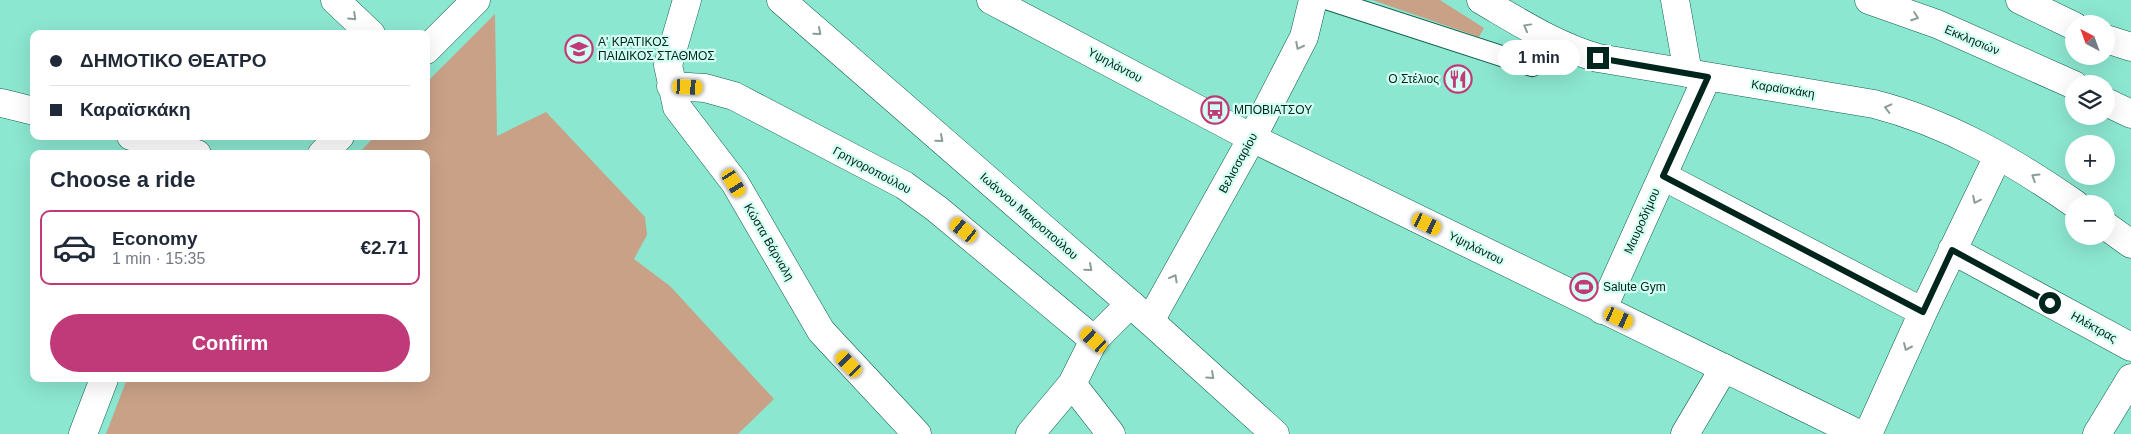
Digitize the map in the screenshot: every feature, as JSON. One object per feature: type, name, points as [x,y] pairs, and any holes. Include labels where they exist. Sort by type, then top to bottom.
[{"type":"street","points":[[335,0],[367,30]]},
{"type":"street","points":[[430,46],[476,0]]},
{"type":"street","name":"Κώστα Βάρναλη","points":[[687,0],[670,56],[668,73],[677,107],[734,183],[821,331],[917,434]]},
{"type":"street","name":"Ιωάννου Μακροπούλου","points":[[781,0],[1150,321],[1275,434]]},
{"type":"street","name":"Υψηλάντου","points":[[991,0],[1252,138],[1859,434]]},
{"type":"street","name":"Βελισσαρίου","points":[[1150,321],[1252,138],[1304,37],[1313,0]]},
{"type":"street","points":[[1329,0],[1532,66],[1552,40]]},
{"type":"street","name":"Καραϊσκάκη","points":[[1481,0],[1572,50],[1598,58],[1874,104],[1907,113],[1956,132],[2065,197]]},
{"type":"street","points":[[1675,0],[1698,75]]},
{"type":"street","name":"Εκκλησιών","points":[[1869,0],[1937,24],[2065,81]]},
{"type":"street","points":[[2020,0],[2065,22]]},
{"type":"street","points":[[2115,41],[2131,47]]},
{"type":"street","name":"Μαυροδήμου","points":[[1602,310],[1663,176],[1698,75]]},
{"type":"street","name":"Γρηγοροπούλου","points":[[671,86],[705,88],[734,96],[904,185],[937,209],[1094,340]]},
{"type":"street","points":[[2,103],[30,110]]},
{"type":"street","points":[[2115,106],[2131,114]]},
{"type":"street","points":[[145,140],[181,150]]},
{"type":"street","points":[[326,150],[336,140]]},
{"type":"street","points":[[1868,434],[1923,312],[1998,156]]},
{"type":"street","points":[[1663,176],[1923,312]]},
{"type":"street","points":[[2115,232],[2131,244]]},
{"type":"street","name":"Ηλέκτρας","points":[[1952,250],[2131,347]]},
{"type":"street","points":[[1030,434],[1072,384],[1094,340],[1130,304]]},
{"type":"street","points":[[1685,434],[1724,368]]},
{"type":"street","points":[[2105,431],[2131,378]]},
{"type":"street","points":[[83,434],[103,382]]},
{"type":"street","points":[[1072,384],[1111,434]]},
{"type":"shaded area","points":[[1372,0],[1440,0],[1484,28],[1479,37]]},
{"type":"shaded area","points":[[495,14],[497,136],[546,112],[645,217],[647,235],[634,259],[670,286],[774,399],[738,434],[106,434],[126,382],[430,382],[430,150],[362,150],[371,140],[430,140],[430,79]]},
{"type":"place","name":"Α' ΚΡΑΤΙΚΟΣ ΠΑΙΔΙΚΟΣ ΣΤΑΘΜΟΣ","points":[[579,49]]},
{"type":"place","name":"Ο Στέλιος","points":[[1458,79]]},
{"type":"place","name":"ΜΠΟΒΙΑΤΣΟΥ","points":[[1215,110]]},
{"type":"place","name":"Salute Gym","points":[[1584,287]]},
{"type":"route","points":[[1598,58],[1708,77],[1663,176],[1923,312],[1952,250],[2050,303]]}]
